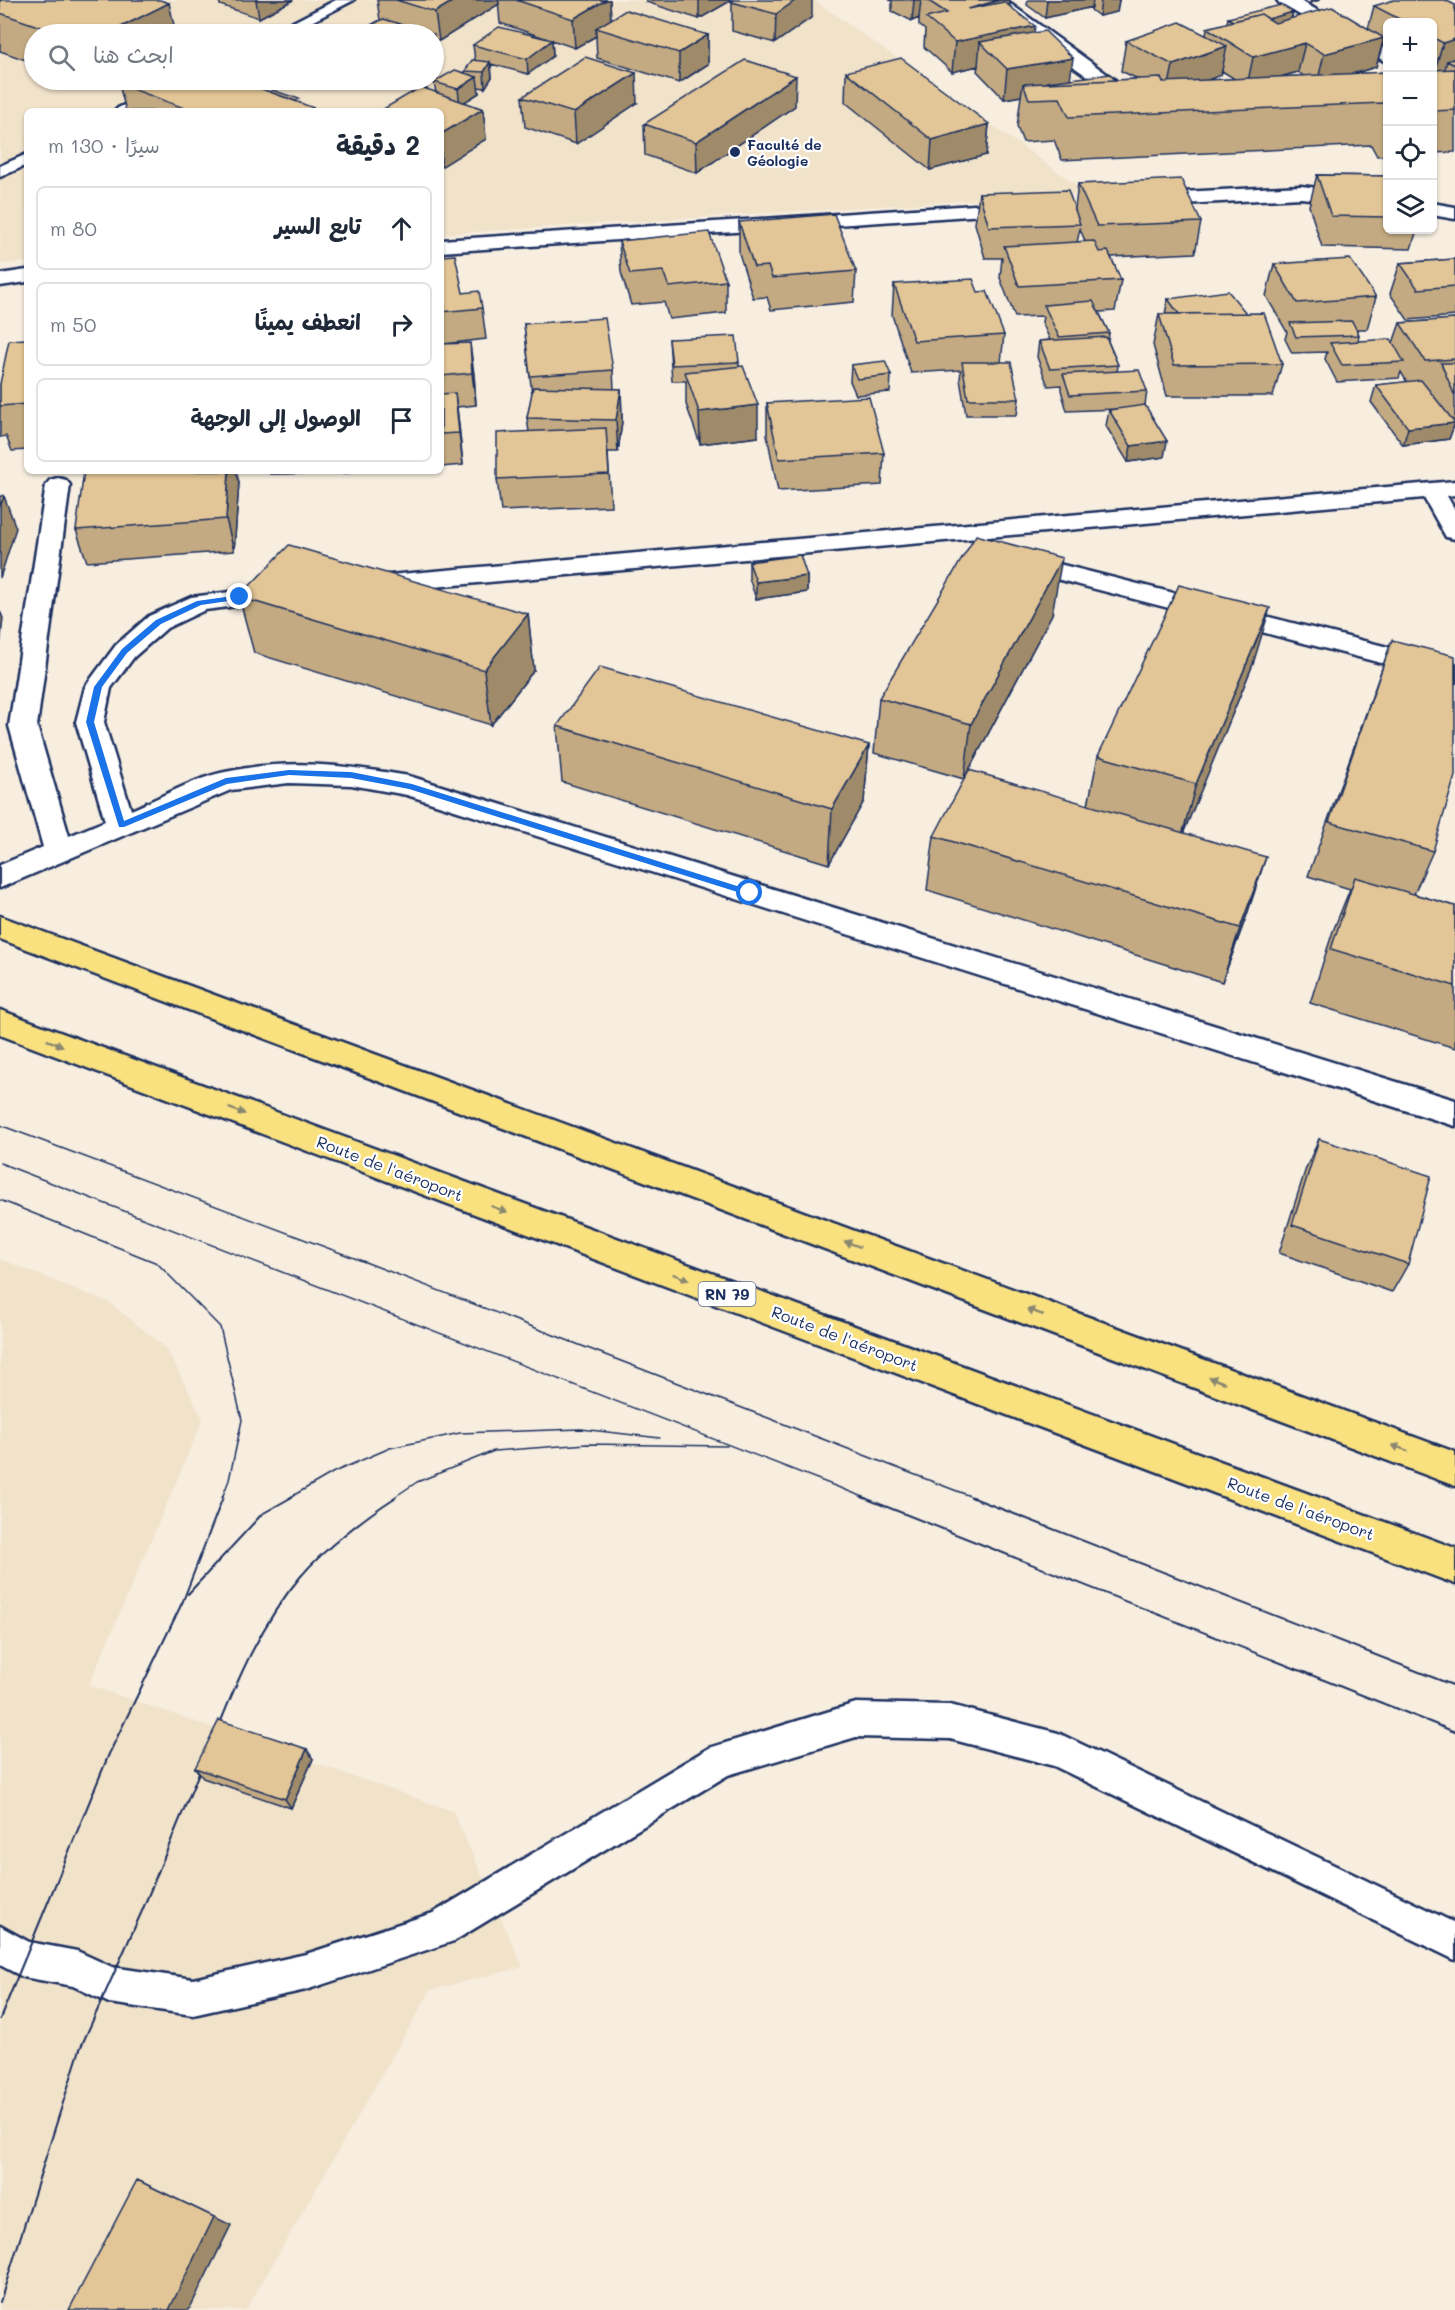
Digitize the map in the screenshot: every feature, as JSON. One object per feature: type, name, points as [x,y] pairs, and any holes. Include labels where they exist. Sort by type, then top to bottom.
[{"type":"highway","points":[[0,927],[1455,1469]]},
{"type":"highway","name":"Route de l'aéroport","points":[[0,1022],[1455,1566]]},
{"type":"street","points":[[988,0],[1006,9],[1153,113]]},
{"type":"street","points":[[1286,0],[1383,54]]},
{"type":"street","points":[[1120,201],[1300,192],[1383,201]]},
{"type":"street","points":[[444,246],[1036,206]]},
{"type":"street","points":[[1437,210],[1455,213]]},
{"type":"street","points":[[0,280],[24,276]]},
{"type":"street","points":[[58,485],[23,726],[59,851]]},
{"type":"street","points":[[346,587],[1444,489],[1455,532]]},
{"type":"street","points":[[916,535],[1455,674]]},
{"type":"street","points":[[122,825],[90,722],[98,687],[125,651],[158,622],[200,603],[311,590]]},
{"type":"street","points":[[0,877],[226,781],[289,773],[341,774],[409,786],[1455,1113]]},
{"type":"lane","points":[[298,24],[347,0]]},
{"type":"lane","points":[[129,108],[166,90]]},
{"type":"lane","points":[[0,172],[24,160]]},
{"type":"lane","points":[[0,1944],[23,1959],[77,1969],[109,1985],[193,1997],[306,1972],[441,1928],[722,1760],[856,1720],[950,1722],[1058,1750],[1455,1942]]},
{"type":"shaded area","name":"Faculté de Géologie","points":[[0,0],[814,0],[1088,193],[444,234],[444,108],[24,108],[24,262],[0,264]]},
{"type":"shaded area","points":[[0,1259],[110,1303],[166,1348],[203,1419],[89,1685],[453,1811],[523,1967],[431,1990],[246,2310],[0,2310]]},
{"type":"building","points":[[0,0],[160,0],[169,3],[127,24],[32,24],[0,13]]},
{"type":"building","points":[[396,0],[455,0],[435,12]]},
{"type":"building","points":[[516,0],[606,0],[573,19]]},
{"type":"building","points":[[734,0],[796,0],[776,14],[732,2]]},
{"type":"building","points":[[927,0],[999,0],[968,9],[1004,2],[1035,26],[955,42],[926,18],[947,13]]},
{"type":"building","points":[[1394,0],[1445,0],[1455,5],[1455,39],[1443,43],[1437,40],[1437,18],[1397,18],[1374,6]]},
{"type":"building","points":[[1281,5],[1293,12],[1268,19],[1261,14],[1233,21],[1228,18]]},
{"type":"building","points":[[1332,7],[1383,38],[1324,54],[1305,43],[1253,57],[1207,28],[1261,14],[1275,23]]},
{"type":"building","points":[[626,10],[708,35],[679,53],[596,28]]},
{"type":"building","points":[[383,19],[400,24],[374,24]]},
{"type":"building","points":[[1180,22],[1227,46],[1173,65],[1126,41]]},
{"type":"building","points":[[499,27],[552,40],[527,59],[473,45]]},
{"type":"building","points":[[1045,31],[1073,58],[1007,69],[980,42]]},
{"type":"building","points":[[585,57],[636,73],[574,113],[522,97]]},
{"type":"building","points":[[901,58],[989,124],[932,140],[846,72]]},
{"type":"building","points":[[1455,58],[1455,65],[1447,61]]},
{"type":"building","points":[[472,60],[490,62],[484,72],[465,71]]},
{"type":"building","points":[[745,60],[796,76],[696,142],[644,124]]},
{"type":"building","points":[[1455,69],[1455,110],[1437,111],[1437,70]]},
{"type":"building","points":[[455,70],[477,77],[458,89],[444,85],[444,76]]},
{"type":"building","points":[[1383,72],[1383,103],[1069,117],[1060,98],[1029,99],[1023,84],[1161,78],[1163,82]]},
{"type":"building","points":[[1110,74],[1115,80],[1047,83],[1047,82]]},
{"type":"building","points":[[135,90],[264,90],[314,108],[184,108]]},
{"type":"building","points":[[272,90],[299,99],[296,101],[270,92]]},
{"type":"building","points":[[416,90],[429,90],[483,109],[444,132],[444,108],[385,108]]},
{"type":"building","points":[[1317,175],[1383,176],[1383,217],[1331,216]]},
{"type":"building","points":[[1181,179],[1201,222],[1097,226],[1078,184]]},
{"type":"building","points":[[1068,190],[1080,224],[989,227],[979,193]]},
{"type":"building","points":[[834,214],[856,271],[772,278],[768,266],[754,267],[739,222]]},
{"type":"building","points":[[709,232],[726,281],[669,287],[663,271],[630,274],[619,241]]},
{"type":"building","points":[[1094,241],[1099,252],[1108,251],[1121,280],[1019,286],[1004,246]]},
{"type":"building","points":[[455,255],[463,293],[479,291],[482,308],[444,312],[444,256]]},
{"type":"building","points":[[1350,259],[1376,297],[1297,303],[1274,264]]},
{"type":"building","points":[[1455,259],[1455,286],[1418,289],[1400,263]]},
{"type":"building","points":[[973,279],[978,292],[987,291],[1004,335],[914,341],[894,284]]},
{"type":"building","points":[[1228,291],[1246,313],[1179,314],[1168,299]]},
{"type":"building","points":[[1093,301],[1109,333],[1059,337],[1044,305]]},
{"type":"building","points":[[1264,313],[1282,364],[1174,365],[1159,314]]},
{"type":"building","points":[[605,318],[613,370],[530,376],[524,324]]},
{"type":"building","points":[[1455,319],[1455,359],[1425,361],[1400,323]]},
{"type":"building","points":[[1352,321],[1359,335],[1296,337],[1290,323]]},
{"type":"building","points":[[736,336],[739,362],[672,365],[669,339]]},
{"type":"building","points":[[1106,337],[1118,365],[1050,369],[1039,341]]},
{"type":"building","points":[[24,339],[24,404],[0,406],[0,384],[9,340]]},
{"type":"building","points":[[1391,339],[1404,362],[1342,365],[1330,343]]},
{"type":"building","points":[[470,343],[472,373],[444,376],[444,344]]},
{"type":"building","points":[[885,361],[891,375],[857,379],[851,365]]},
{"type":"building","points":[[962,362],[1011,362],[1019,399],[968,399]]},
{"type":"building","points":[[1441,363],[1455,363],[1455,394],[1454,394]]},
{"type":"building","points":[[743,366],[758,405],[699,412],[685,372]]},
{"type":"building","points":[[1139,370],[1147,391],[1070,395],[1063,374]]},
{"type":"building","points":[[1421,380],[1455,423],[1408,428],[1376,385]]},
{"type":"building","points":[[533,387],[621,389],[616,420],[527,418]]},
{"type":"building","points":[[455,393],[459,433],[444,434],[444,394]]},
{"type":"building","points":[[869,397],[884,453],[779,459],[767,403]]},
{"type":"building","points":[[1145,405],[1167,441],[1131,446],[1109,410]]},
{"type":"building","points":[[606,428],[609,474],[497,479],[497,433]]},
{"type":"building","points":[[84,474],[229,474],[226,519],[76,530]]},
{"type":"building","points":[[976,535],[1062,558],[971,724],[879,698]]},
{"type":"building","points":[[289,545],[528,614],[484,670],[239,597]]},
{"type":"building","points":[[800,555],[807,576],[756,582],[749,562]]},
{"type":"building","points":[[1179,585],[1270,608],[1196,784],[1098,756]]},
{"type":"building","points":[[1392,640],[1455,656],[1455,776],[1433,851],[1329,822]]},
{"type":"building","points":[[600,667],[869,745],[832,809],[557,726]]},
{"type":"building","points":[[969,770],[1266,857],[1240,928],[934,836]]},
{"type":"building","points":[[1355,877],[1455,906],[1455,986],[1331,949]]},
{"type":"building","points":[[1319,1139],[1431,1176],[1408,1264],[1292,1225]]},
{"type":"building","points":[[219,1720],[307,1749],[285,1799],[195,1768]]},
{"type":"building","points":[[137,2180],[214,2217],[169,2310],[69,2310]]},
{"type":"tram line","points":[[0,1125],[365,1262],[975,1498]]},
{"type":"tram line","points":[[0,1163],[866,1498]]},
{"type":"tram line","points":[[0,1200],[157,1263],[220,1327],[242,1420],[229,1480],[222,1498]]},
{"type":"tram line","points":[[289,1498],[334,1472],[390,1448],[460,1433],[581,1429],[660,1438]]},
{"type":"tram line","points":[[393,1498],[417,1482],[494,1451],[587,1444],[727,1446]]},
{"type":"tram line","points":[[0,2019],[109,1754],[183,1601],[223,1497]]},
{"type":"tram line","points":[[188,1594],[262,1514],[292,1497]]},
{"type":"tram line","points":[[215,1736],[232,1694],[262,1632],[287,1594],[311,1565],[333,1544],[396,1497]]},
{"type":"tram line","points":[[862,1497],[1455,1732]]},
{"type":"tram line","points":[[971,1497],[1455,1686]]},
{"type":"tram line","points":[[0,2302],[80,2049],[142,1911],[205,1758]]},
{"type":"place","name":"Faculté de Géologie","points":[[735,152]]},
{"type":"route","points":[[240,597],[200,603],[158,622],[125,651],[98,687],[90,722],[122,825],[226,781],[289,773],[351,775],[409,786],[750,893]]}]
